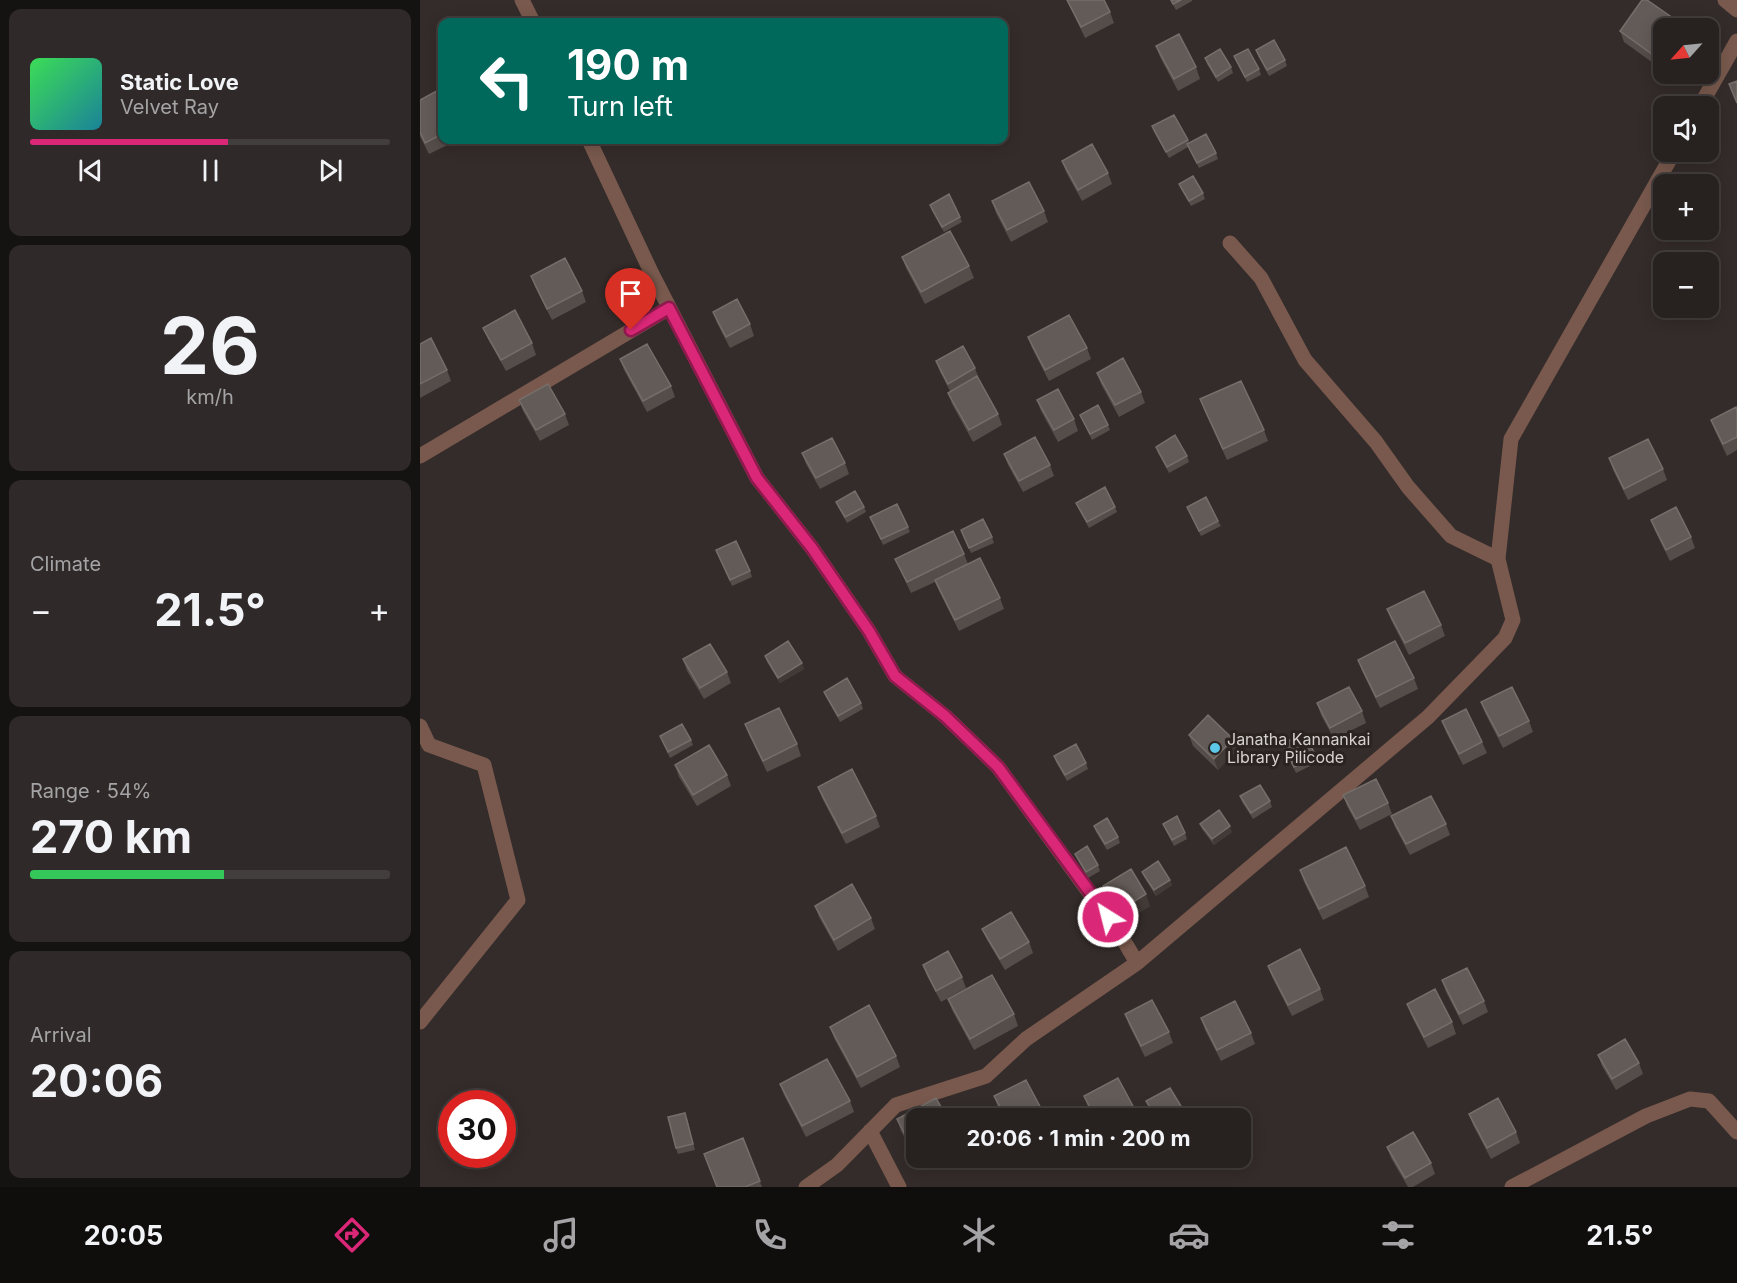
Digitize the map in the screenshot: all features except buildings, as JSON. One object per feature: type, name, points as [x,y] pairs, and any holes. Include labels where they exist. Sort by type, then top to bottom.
[{"type":"street","points":[[522,0],[531,18]]},
{"type":"street","points":[[1725,0],[1737,10]]},
{"type":"street","points":[[1706,96],[1737,41]]},
{"type":"street","points":[[590,144],[669,308],[757,478],[812,548],[869,631],[895,676],[945,716],[998,767],[1121,936],[1137,963]]},
{"type":"street","points":[[806,1187],[837,1165],[896,1105],[986,1076],[1026,1039],[1137,963],[1428,717],[1505,638],[1513,620],[1498,559],[1510,439],[1668,162]]},
{"type":"street","points":[[1230,243],[1261,278],[1305,360],[1376,442],[1408,487],[1451,536],[1498,559]]},
{"type":"street","points":[[420,456],[669,308]]},
{"type":"street","points":[[420,726],[429,745],[484,765],[518,900],[420,1022]]},
{"type":"street","points":[[1512,1187],[1646,1116],[1690,1098],[1709,1101],[1737,1132]]},
{"type":"street","points":[[870,1131],[898,1187]]},
{"type":"place","name":"Janatha Kannankai Library Pilicode","points":[[1215,748]]},
{"type":"route","points":[[631,330],[669,308],[757,478],[812,548],[869,631],[895,676],[945,716],[998,767],[1108,917]]}]
